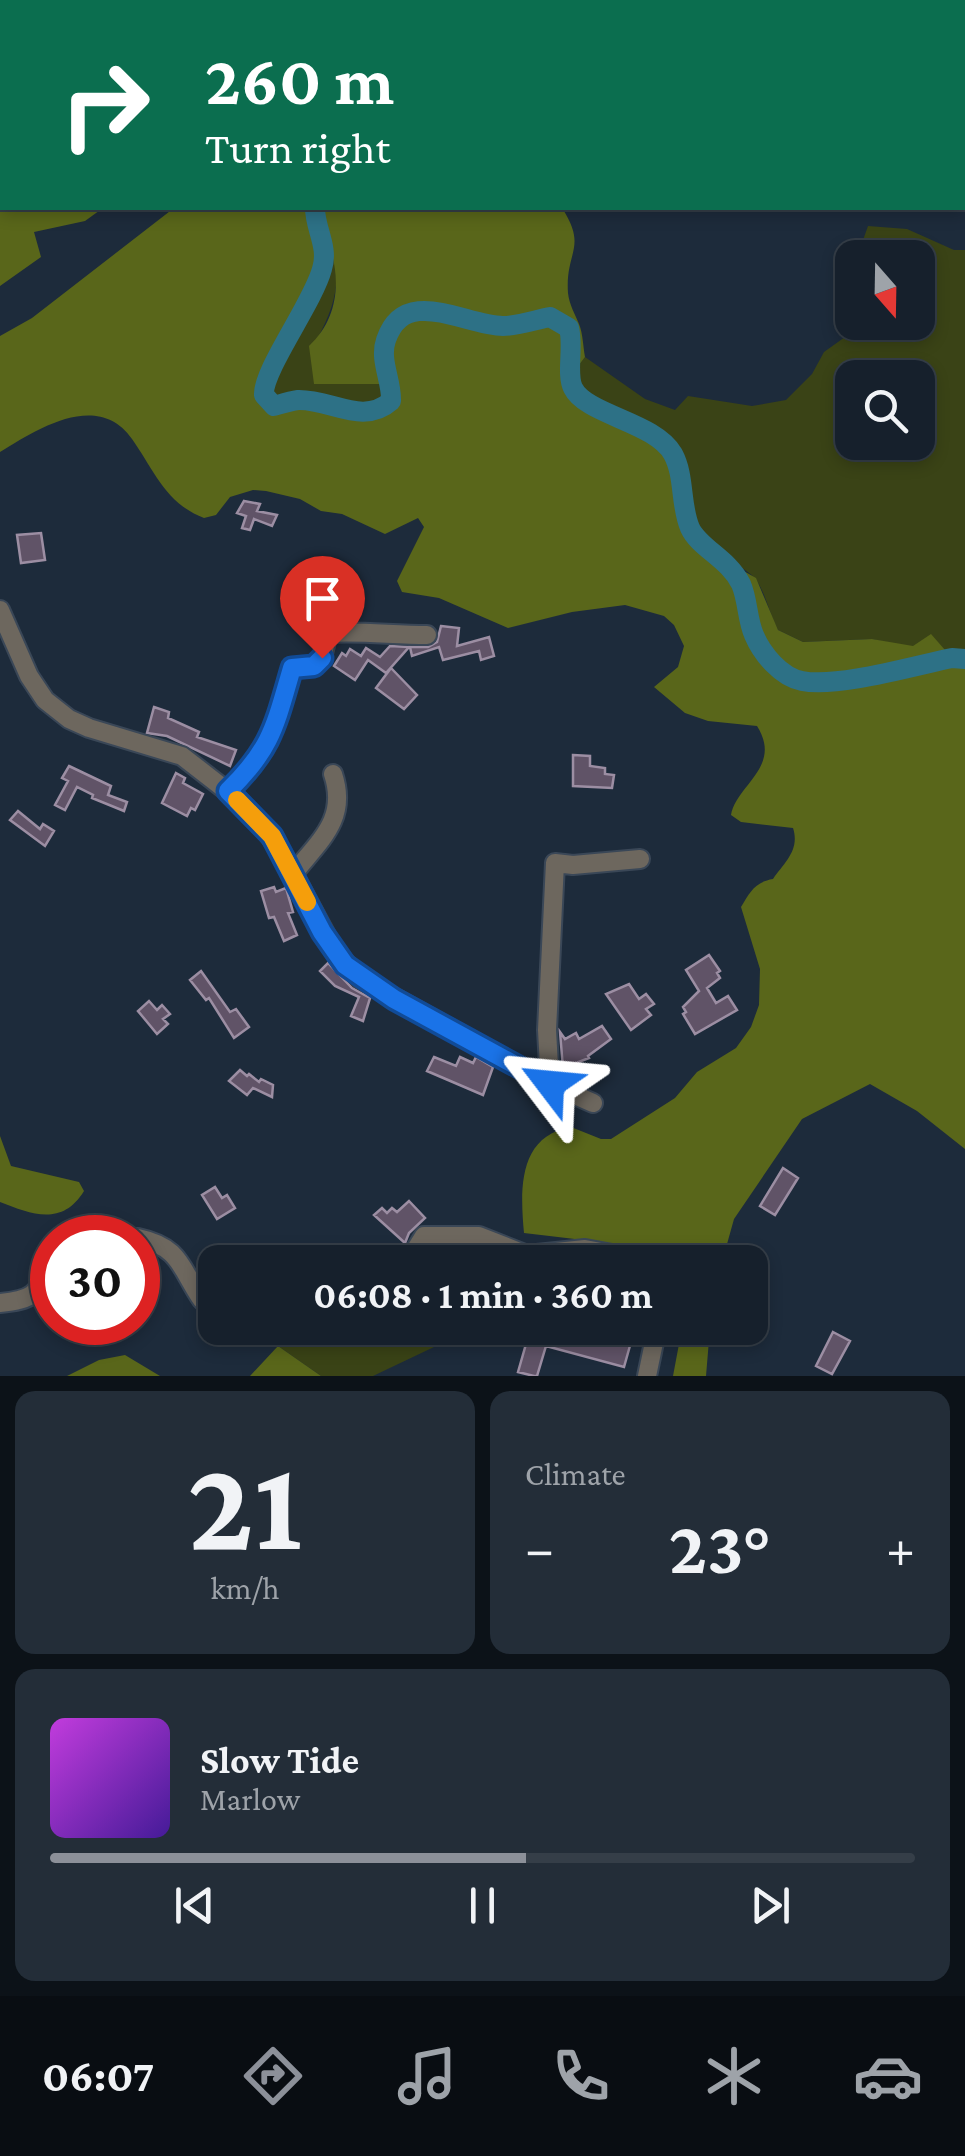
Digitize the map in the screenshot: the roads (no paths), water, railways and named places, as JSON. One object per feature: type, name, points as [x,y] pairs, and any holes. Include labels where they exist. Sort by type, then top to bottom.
[{"type":"street","points":[[228,791],[256,764],[272,734],[292,668],[314,666],[322,658],[335,604]]},
{"type":"street","points":[[0,610],[28,676],[45,700],[69,719],[182,756],[228,791],[272,836],[328,942],[345,965],[361,978],[550,1084],[594,1103]]},
{"type":"street","points":[[328,633],[369,630],[427,635]]},
{"type":"street","points":[[294,874],[332,823],[340,804],[333,774]]},
{"type":"street","points":[[550,1084],[547,1030],[555,863],[640,859]]},
{"type":"street","points":[[418,1245],[424,1236],[461,1234],[501,1245]]},
{"type":"street","points":[[160,1245],[169,1248],[184,1266],[198,1292]]},
{"type":"street","points":[[0,1303],[30,1297]]},
{"type":"street","points":[[647,1376],[654,1345]]},
{"type":"waterway","points":[[315,210],[324,261],[317,283],[266,384],[264,395],[274,406],[298,400],[369,411],[391,401],[384,348],[395,323],[407,314],[437,312],[503,326],[550,317],[569,328],[571,382],[580,397],[652,434],[673,454],[690,528],[741,584],[754,635],[780,670],[802,681],[835,681],[952,658],[965,659]]}]
